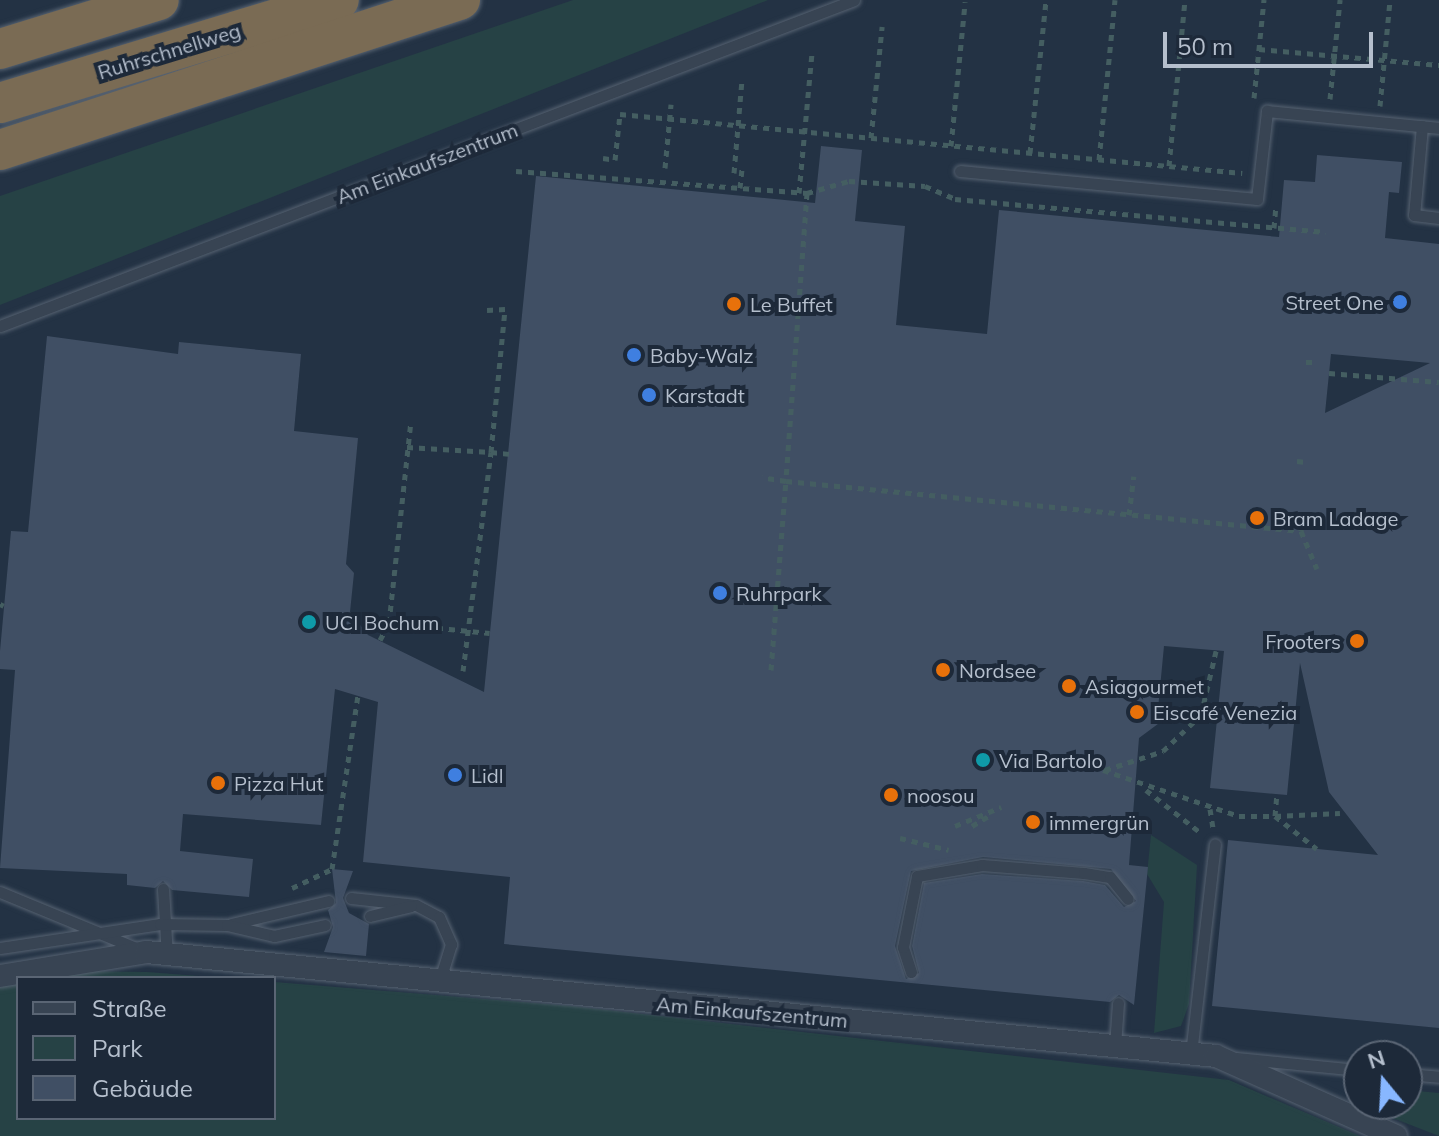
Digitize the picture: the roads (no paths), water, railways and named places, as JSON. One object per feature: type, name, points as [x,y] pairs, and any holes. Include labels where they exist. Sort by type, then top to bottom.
[{"type":"highway","points":[[5,47],[159,0]]},
{"type":"highway","name":"Ruhrschnellweg","points":[[0,103],[339,0]]},
{"type":"highway","points":[[0,150],[460,0]]},
{"type":"street","name":"Am Einkaufszentrum","points":[[0,976],[156,954],[1216,1056]]},
{"type":"street","points":[[1216,1056],[1396,1136]]},
{"type":"lane","name":"Am Einkaufszentrum","points":[[0,326],[854,0]]},
{"type":"lane","points":[[960,171],[1257,199],[1267,111],[1439,128]]},
{"type":"lane","points":[[1422,126],[1414,215],[1439,218]]},
{"type":"lane","points":[[1191,1054],[1215,844]]},
{"type":"lane","points":[[911,972],[903,947],[917,876],[982,865],[1084,873],[1110,877],[1128,899]]},
{"type":"lane","points":[[156,954],[163,889]]},
{"type":"lane","name":"Am Einkaufszentrum","points":[[0,892],[86,932],[156,954]]},
{"type":"lane","points":[[351,898],[416,905],[439,917],[451,944],[438,983]]},
{"type":"lane","points":[[227,925],[328,901]]},
{"type":"lane","points":[[370,916],[416,905]]},
{"type":"lane","points":[[0,948],[86,932],[160,924],[227,925],[274,936],[325,925]]},
{"type":"lane","points":[[1115,1046],[1118,1003]]},
{"type":"lane","name":"Am Einkaufszentrum","points":[[1216,1056],[1343,1068]]},
{"type":"place","name":"Street One","points":[[1400,302]]},
{"type":"place","name":"Le Buffet","points":[[734,304]]},
{"type":"place","name":"Baby-Walz","points":[[634,355]]},
{"type":"place","name":"Karstadt","points":[[649,395]]},
{"type":"place","name":"Bram Ladage","points":[[1257,518]]},
{"type":"place","name":"Ruhrpark","points":[[720,593]]},
{"type":"place","name":"UCI Bochum","points":[[309,622]]},
{"type":"place","name":"Frooters","points":[[1357,641]]},
{"type":"place","name":"Nordsee","points":[[943,670]]},
{"type":"place","name":"Asiagourmet","points":[[1069,686]]},
{"type":"place","name":"Eiscafé Venezia","points":[[1137,712]]},
{"type":"place","name":"Via Bartolo","points":[[983,760]]},
{"type":"place","name":"Lidl","points":[[455,775]]},
{"type":"place","name":"Pizza Hut","points":[[218,783]]},
{"type":"place","name":"noosou","points":[[891,795]]},
{"type":"place","name":"immergrün","points":[[1033,822]]}]
